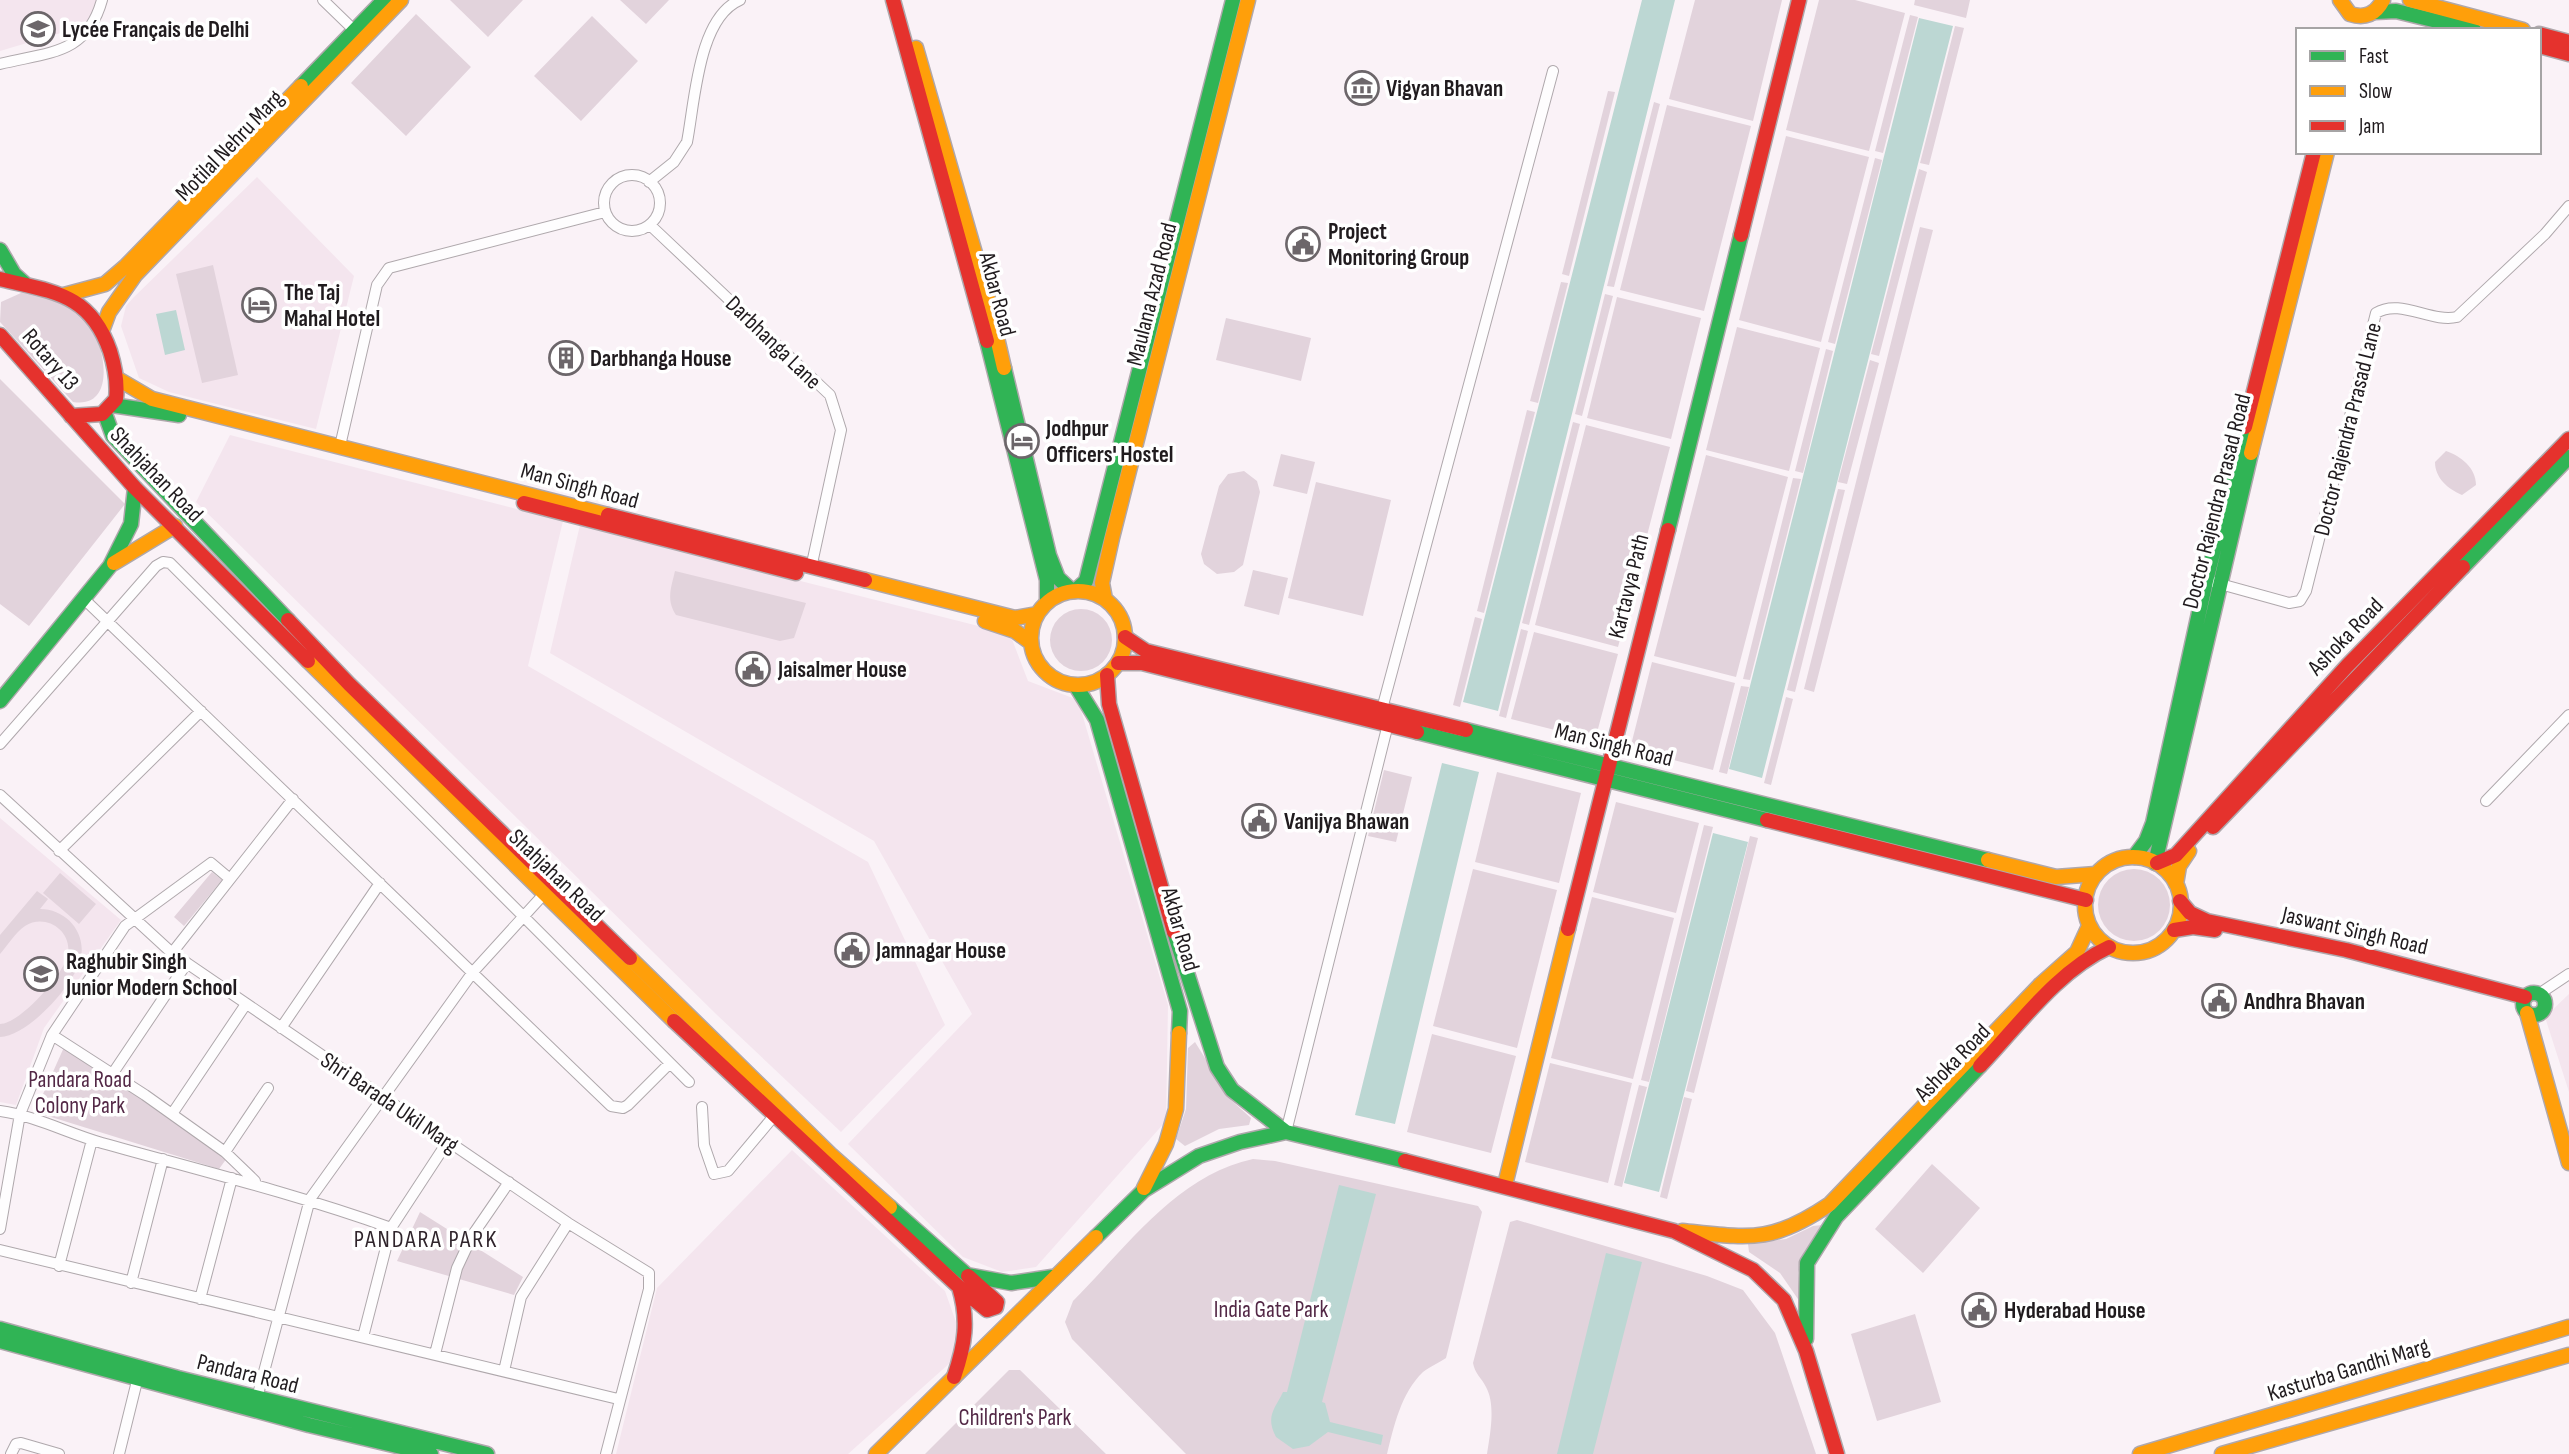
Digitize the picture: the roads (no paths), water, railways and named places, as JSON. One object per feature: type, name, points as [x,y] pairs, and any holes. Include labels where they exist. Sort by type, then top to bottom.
[{"type":"main road","name":"Motilal Nehru Marg","points":[[65,296],[105,284],[126,266],[384,0]]},
{"type":"main road","name":"Motilal Nehru Marg","points":[[102,331],[108,312],[135,275],[401,0]]},
{"type":"main road","name":"Akbar Road","points":[[893,0],[976,297],[1046,580],[1047,602]]},
{"type":"main road","name":"Akbar Road","points":[[902,0],[988,295],[1049,555],[1058,578],[1074,591]]},
{"type":"main road","name":"Maulana Azad Road","points":[[1074,591],[1086,581],[1115,475],[1233,0]]},
{"type":"main road","name":"Maulana Azad Road","points":[[1105,599],[1102,583],[1112,538],[1248,0]]},
{"type":"main road","name":"Kartavya Path","points":[[1504,1185],[1799,0]]},
{"type":"main road","points":[[2410,0],[2515,28]]},
{"type":"main road","points":[[2343,5],[2356,17],[2375,9],[2396,11],[2466,28]]},
{"type":"main road","points":[[2343,5],[2346,28]]},
{"type":"main road","points":[[2360,28],[2375,9]]},
{"type":"main road","points":[[2541,35],[2569,42]]},
{"type":"main road","points":[[2541,47],[2569,54]]},
{"type":"main road","name":"Doctor Rajendra Prasad Road","points":[[2134,857],[2147,841],[2153,823],[2314,154]]},
{"type":"main road","name":"Doctor Rajendra Prasad Road","points":[[2156,863],[2212,582],[2326,154]]},
{"type":"main road","points":[[0,250],[14,274],[6,282]]},
{"type":"main road","name":"Rotary 13","points":[[0,335],[71,416],[91,419],[108,410],[119,394],[118,379],[102,331],[88,310],[65,296],[6,282]]},
{"type":"main road","name":"Man Singh Road","points":[[118,379],[152,399],[811,568],[1006,616],[1037,614]]},
{"type":"main road","name":"Man Singh Road","points":[[108,410],[174,414],[415,473],[575,518],[1002,625],[1031,640]]},
{"type":"main road","name":"Shahjahan Road","points":[[108,410],[113,436],[349,684],[963,1281]]},
{"type":"main road","name":"Shahjahan Road","points":[[71,416],[135,488],[544,894],[774,1116],[963,1281]]},
{"type":"main road","name":"Ashoka Road","points":[[2156,863],[2168,861],[2176,855],[2347,666],[2569,439]]},
{"type":"main road","name":"Ashoka Road","points":[[2176,884],[2179,866],[2189,851],[2569,457]]},
{"type":"main road","points":[[0,701],[5,684],[84,599],[110,566],[131,524],[135,488]]},
{"type":"main road","points":[[110,566],[175,526]]},
{"type":"main road","points":[[1074,591],[1091,592],[1116,609],[1125,637],[1118,663],[1107,675],[1098,681],[1076,686],[1051,677],[1041,668],[1031,640],[1037,614],[1047,602],[1074,591]]},
{"type":"main road","name":"Man Singh Road","points":[[1125,637],[1146,651],[1382,709],[1605,772],[2086,900]]},
{"type":"main road","name":"Man Singh Road","points":[[1118,663],[1142,663],[1388,724],[2060,877],[2082,879],[2096,874]]},
{"type":"main road","name":"Akbar Road","points":[[1107,675],[1109,705],[1202,1027],[1217,1067],[1232,1090],[1286,1132]]},
{"type":"main road","name":"Akbar Road","points":[[1076,686],[1097,720],[1180,1011],[1176,1109],[1166,1144],[1143,1190]]},
{"type":"main road","points":[[2134,857],[2156,863],[2176,884],[2180,901],[2174,930],[2165,941],[2140,953],[2126,953],[2109,947],[2089,926],[2086,900],[2091,880],[2096,874],[2117,859],[2134,857]]},
{"type":"main road","name":"Jaswant Singh Road","points":[[2180,901],[2190,913],[2207,920],[2346,950],[2530,1004]]},
{"type":"main road","name":"Ashoka Road","points":[[1833,1210],[2040,984],[2077,952],[2089,926]]},
{"type":"main road","name":"Jaswant Singh Road","points":[[2174,930],[2202,928],[2311,951],[2530,1004]]},
{"type":"main road","name":"Ashoka Road","points":[[1833,1210],[2064,978],[2090,956],[2109,947]]},
{"type":"main road","points":[[2530,1004],[2569,1134]]},
{"type":"main road","points":[[2530,1004],[2569,1163]]},
{"type":"main road","points":[[1180,1032],[1202,1027]]},
{"type":"main road","points":[[876,1454],[1052,1277],[1143,1190],[1199,1156],[1240,1142],[1286,1132],[1504,1185],[1674,1231],[1743,1237],[1767,1235],[1791,1229],[1833,1210]]},
{"type":"main road","points":[[1806,1351],[1807,1264],[1833,1210]]},
{"type":"main road","points":[[1674,1231],[1753,1270],[1784,1300],[1806,1351],[1837,1454]]},
{"type":"main road","points":[[963,1281],[1011,1283],[1052,1277]]},
{"type":"main road","points":[[963,1281],[1008,1322]]},
{"type":"main road","points":[[954,1377],[967,1339],[968,1313],[963,1281]]},
{"type":"main road","name":"Kasturba Gandhi Marg","points":[[2140,1454],[2569,1327]]},
{"type":"main road","name":"Pandara Road","points":[[0,1329],[309,1425],[431,1454]]},
{"type":"main road","name":"Pandara Road","points":[[0,1341],[257,1398],[487,1454]]},
{"type":"main road","name":"Kasturba Gandhi Marg","points":[[2222,1454],[2569,1355]]},
{"type":"street","points":[[0,64],[75,44],[89,33],[102,0]]},
{"type":"street","points":[[323,0],[355,31]]},
{"type":"street","points":[[649,182],[681,153],[687,142],[708,36],[722,14],[740,0]]},
{"type":"street","points":[[1382,709],[1552,71]]},
{"type":"street","points":[[634,175],[649,182],[659,194],[660,205],[650,225],[630,232],[611,222],[605,212],[604,201],[613,182],[634,175]]},
{"type":"street","name":"Doctor Rajendra Prasad Lane","points":[[2212,582],[2289,603],[2300,601],[2306,591],[2376,313],[2398,308],[2436,317],[2457,317],[2545,234],[2569,206]]},
{"type":"street","points":[[340,446],[377,285],[389,268],[605,212]]},
{"type":"street","name":"Darbhanga Lane","points":[[650,225],[830,395],[841,430],[811,568]]},
{"type":"street","points":[[0,744],[156,566],[163,562],[170,563],[689,1082]]},
{"type":"street","points":[[84,599],[611,1107],[628,1105],[670,1063]]},
{"type":"street","points":[[59,851],[201,711]]},
{"type":"street","points":[[2486,802],[2569,715]]},
{"type":"street","points":[[1286,1132],[1388,724]]},
{"type":"street","name":"Shri Barada Ukil Marg","points":[[0,795],[172,953],[568,1223],[649,1273],[649,1289],[618,1399],[606,1454]]},
{"type":"street","points":[[172,953],[293,799]]},
{"type":"street","points":[[0,1229],[20,1114],[52,1035],[133,917],[211,863],[230,879]]},
{"type":"street","points":[[281,1028],[380,883]]},
{"type":"street","points":[[257,1398],[310,1199],[473,972],[544,894]]},
{"type":"street","points":[[113,1073],[187,963]]},
{"type":"street","points":[[2530,1004],[2569,974]]},
{"type":"street","points":[[173,1114],[246,1004]]},
{"type":"street","points":[[52,1035],[173,1114],[225,1152],[245,1175],[261,1186]]},
{"type":"street","points":[[225,1152],[268,1088]]},
{"type":"street","points":[[702,1107],[704,1145],[714,1174],[728,1171],[774,1116]]},
{"type":"street","points":[[0,1111],[20,1114],[92,1140],[310,1199],[391,1228]]},
{"type":"street","points":[[59,1266],[92,1140]]},
{"type":"street","points":[[363,1337],[391,1228],[448,1141]]},
{"type":"street","points":[[233,1142],[245,1175]]},
{"type":"street","points":[[131,1283],[163,1159]]},
{"type":"street","points":[[200,1299],[232,1178]]},
{"type":"street","points":[[435,1354],[450,1285],[461,1259],[472,1236],[509,1182]]},
{"type":"street","points":[[504,1371],[521,1297],[568,1223]]},
{"type":"street","points":[[0,1250],[618,1399]]},
{"type":"street","points":[[119,1454],[139,1373]]},
{"type":"street","points":[[11,1454],[16,1444],[21,1443],[59,1454]]},
{"type":"place","name":"Lycée Français de Delhi","points":[[38,29]]},
{"type":"place","name":"Vigyan Bhavan","points":[[1362,88]]},
{"type":"place","name":"Project Monitoring Group","points":[[1303,244]]},
{"type":"place","name":"The Taj Mahal Hotel","points":[[259,305]]},
{"type":"place","name":"Darbhanga House","points":[[566,358]]},
{"type":"place","name":"Jodhpur Officers' Hostel","points":[[1022,441]]},
{"type":"place","name":"Jaisalmer House","points":[[753,669]]},
{"type":"place","name":"Vanijya Bhawan","points":[[1259,821]]},
{"type":"place","name":"Jamnagar House","points":[[852,950]]},
{"type":"place","name":"Raghubir Singh Junior Modern School","points":[[41,974]]},
{"type":"place","name":"Andhra Bhavan","points":[[2219,1001]]},
{"type":"place","name":"Hyderabad House","points":[[1979,1310]]},
{"type":"district","name":"PANDARA PARK","points":[[426,1239]]},
{"type":"park label","name":"Pandara Road Colony Park","points":[[80,1092]]},
{"type":"park label","name":"India Gate Park","points":[[1271,1309]]},
{"type":"park label","name":"Children's Park","points":[[1015,1417]]}]
